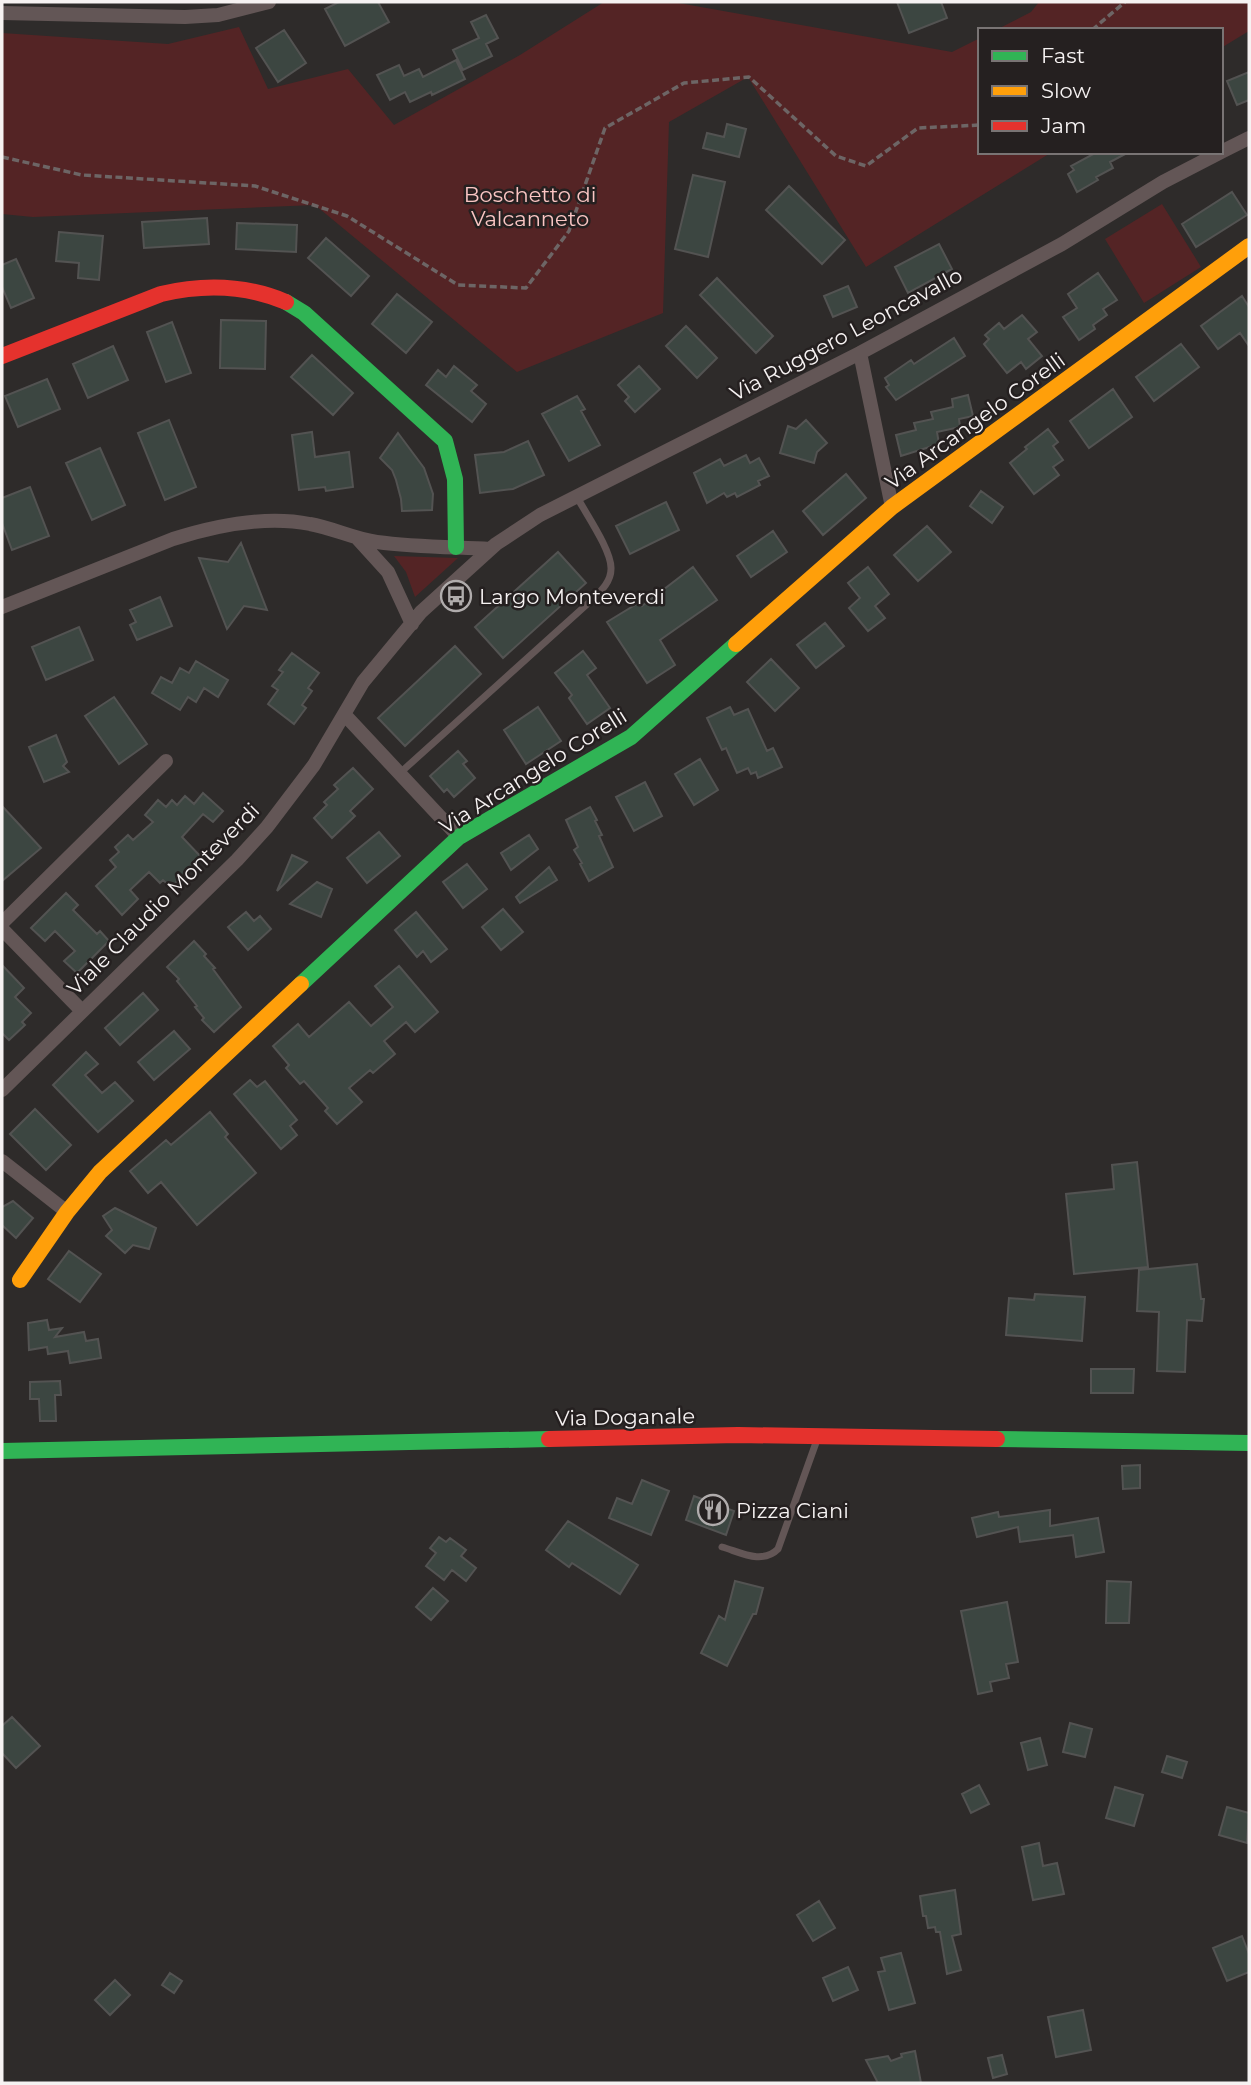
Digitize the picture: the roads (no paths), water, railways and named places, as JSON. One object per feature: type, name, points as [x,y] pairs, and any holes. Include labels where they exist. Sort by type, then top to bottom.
[{"type":"street","points":[[2,13],[185,17],[230,12],[269,2]]},
{"type":"street","name":"Via Ruggero Leoncavallo","points":[[1223,151],[1249,138]]},
{"type":"street","name":"Via Ruggero Leoncavallo","points":[[412,624],[489,549],[522,525],[860,353],[1062,244],[1163,182],[1217,154]]},
{"type":"street","name":"Via Arcangelo Corelli","points":[[20,1280],[67,1212],[113,1159],[459,837],[631,737],[892,507],[1249,246]]},
{"type":"street","points":[[2,356],[161,294],[186,287],[216,287],[256,292],[286,301],[304,313],[445,441],[453,467],[456,547]]},
{"type":"street","points":[[860,353],[892,507]]},
{"type":"street","points":[[2,607],[173,539],[254,521],[286,521],[321,526],[356,538],[390,543],[489,549]]},
{"type":"street","points":[[356,538],[388,572],[412,624]]},
{"type":"street","name":"Viale Claudio Monteverdi","points":[[2,1090],[258,838],[304,780],[363,682],[412,624]]},
{"type":"street","points":[[344,714],[459,837]]},
{"type":"street","points":[[2,923],[166,761]]},
{"type":"street","points":[[2,929],[81,1010]]},
{"type":"street","points":[[2,1161],[67,1212]]},
{"type":"street","name":"Via Doganale","points":[[2,1451],[724,1436],[1249,1443]]},
{"type":"lane","points":[[400,774],[594,598],[606,584],[610,574],[610,561],[577,497]]},
{"type":"lane","points":[[722,1546],[759,1558],[770,1556],[778,1549],[818,1437]]},
{"type":"place","name":"Largo Monteverdi","points":[[456,596]]},
{"type":"place","name":"Pizza Ciani","points":[[713,1510]]},
{"type":"park label","name":"Boschetto di Valcanneto","points":[[530,206]]}]
